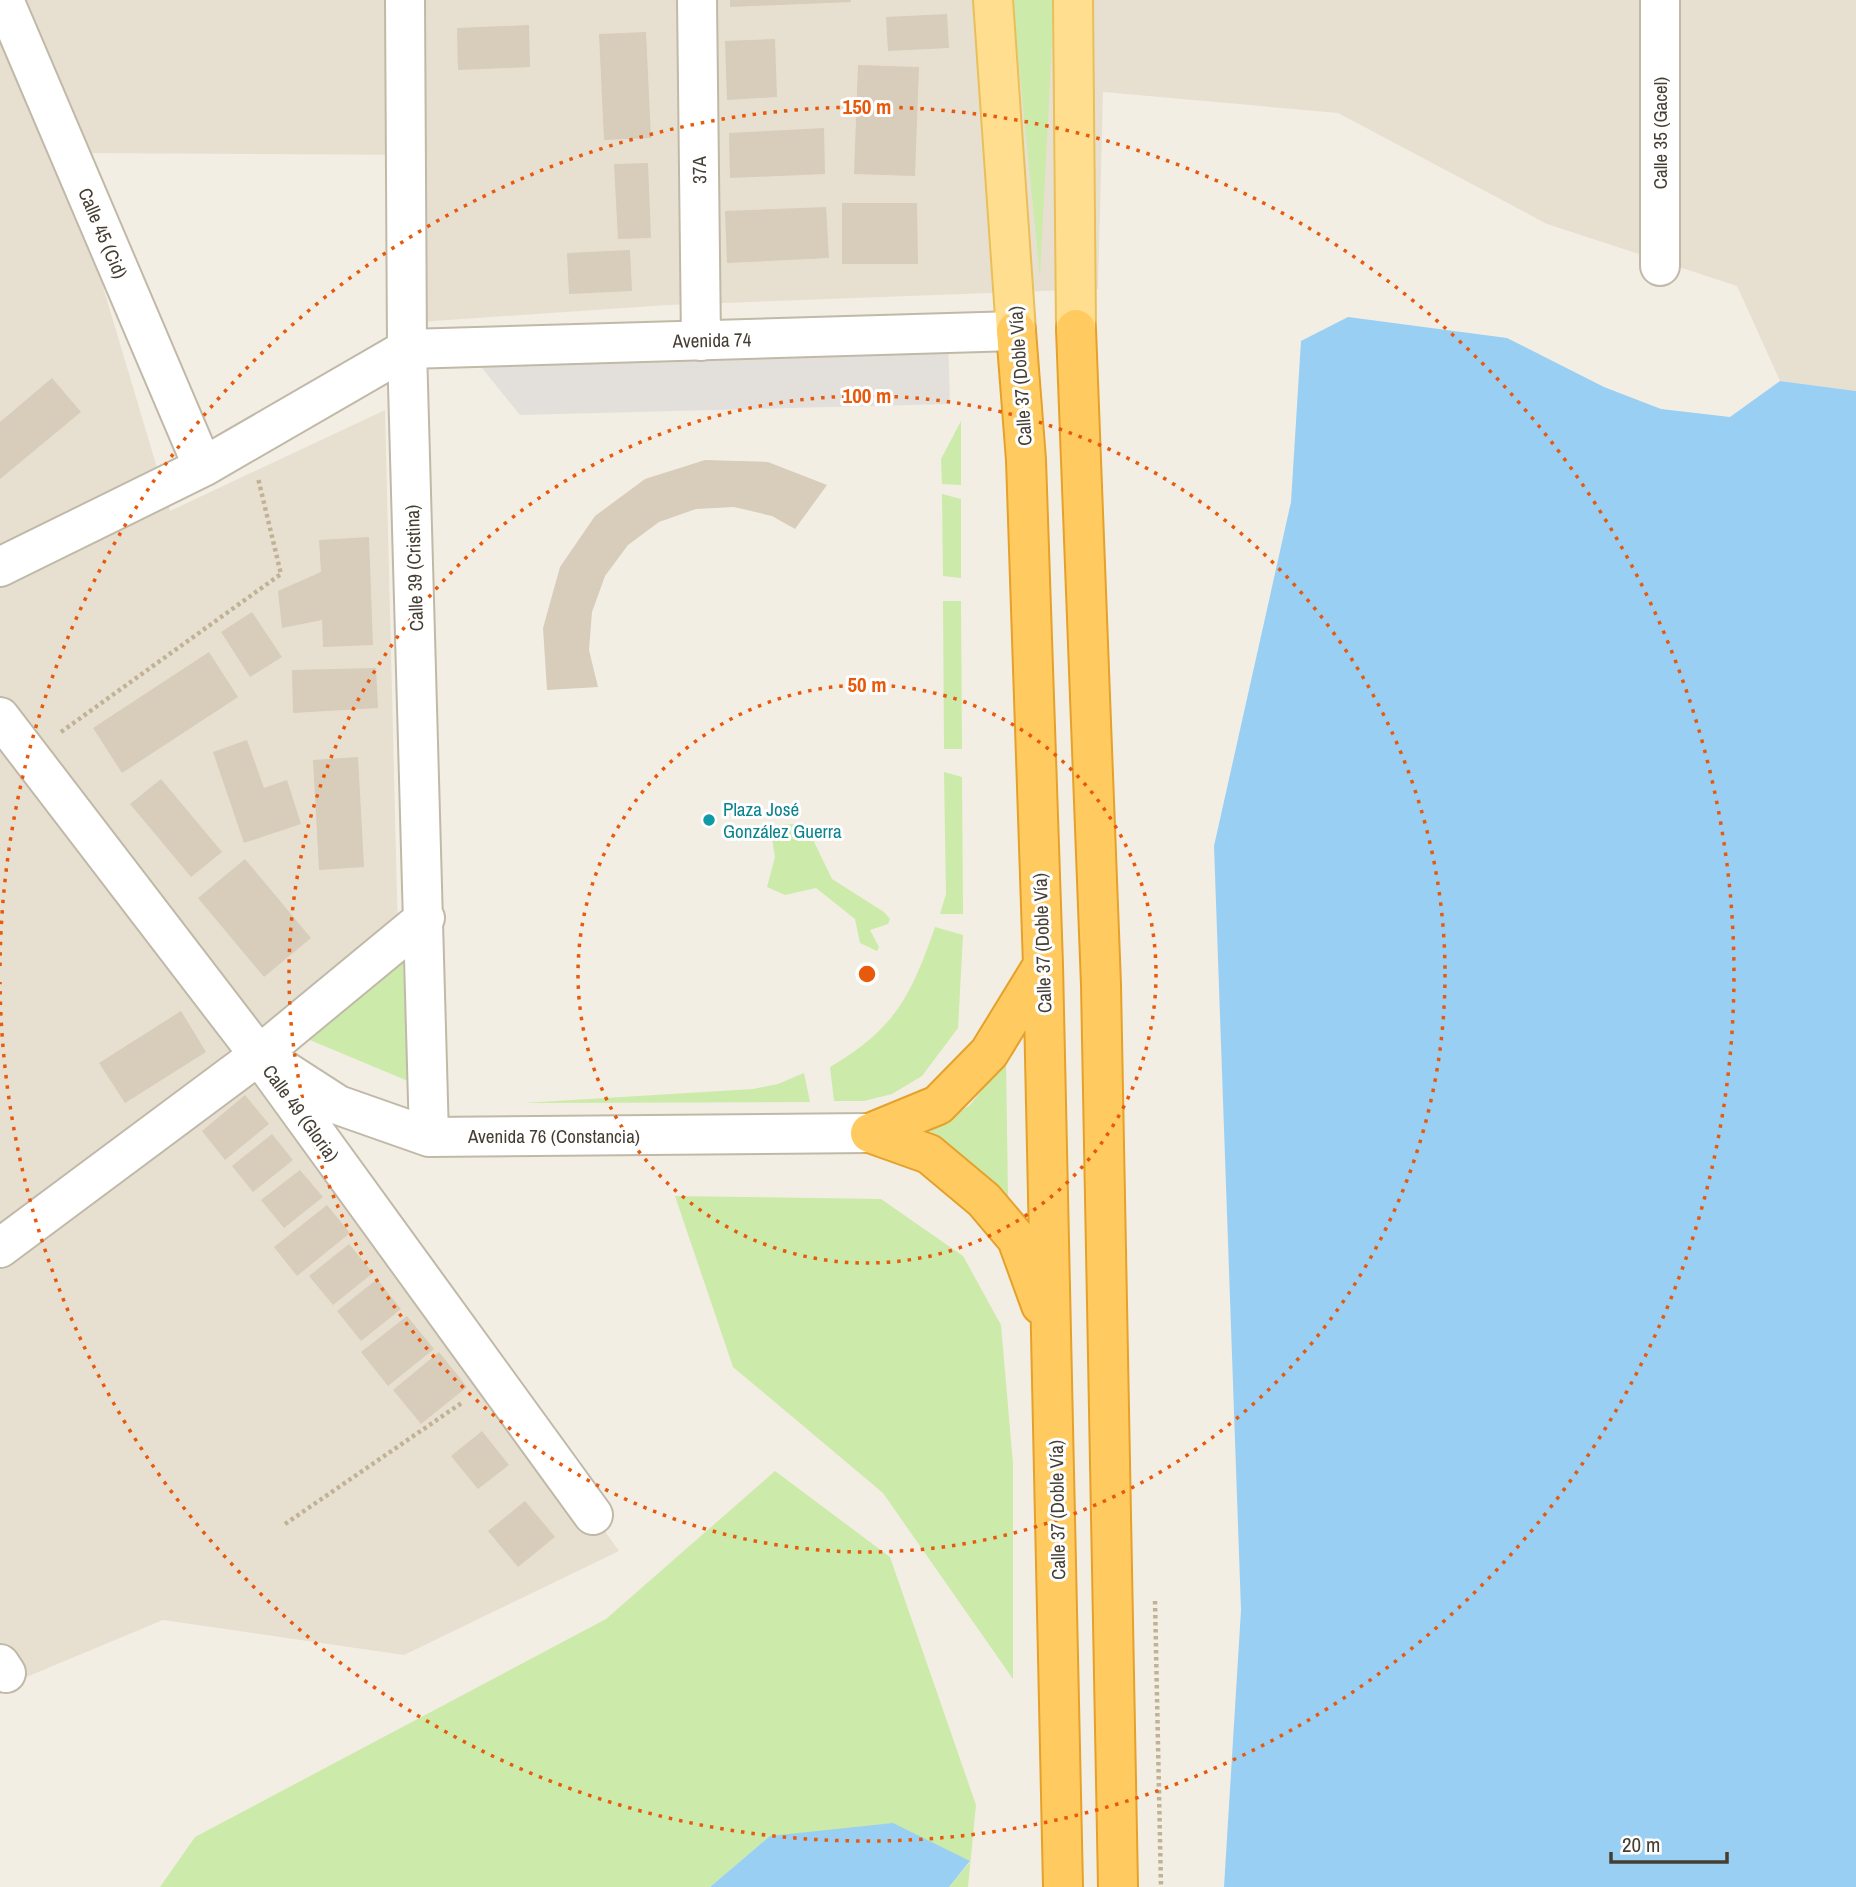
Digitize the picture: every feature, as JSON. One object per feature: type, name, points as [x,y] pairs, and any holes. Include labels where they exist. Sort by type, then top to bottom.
[{"type":"highway","points":[[1076,330],[1101,985],[1118,1887]]},
{"type":"highway","name":"Calle 37 (Doble Vía)","points":[[1016,331],[1026,460],[1043,965],[1063,1887]]},
{"type":"highway","points":[[870,1133],[938,1105],[989,1053],[1043,965]]},
{"type":"highway","points":[[870,1133],[929,1154],[984,1200],[1017,1239],[1053,1336]]},
{"type":"main road","name":"Calle 37 (Doble Vía)","points":[[993,0],[1016,331]]},
{"type":"main road","points":[[1073,0],[1076,330]]},
{"type":"street","name":"Calle 45 (Cid)","points":[[4,0],[203,467]]},
{"type":"street","name":"Calle 39 (Cristina)","points":[[405,0],[407,349],[425,918],[429,1137]]},
{"type":"street","name":"37A","points":[[697,0],[701,341]]},
{"type":"street","name":"Calle 35 (Gacel)","points":[[1660,0],[1661,266]]},
{"type":"street","name":"Avenida 74","points":[[407,349],[1016,331]]},
{"type":"street","points":[[0,567],[203,467],[407,349]]},
{"type":"street","name":"Calle 49 (Gloria)","points":[[0,718],[259,1055],[593,1515]]},
{"type":"street","points":[[0,1248],[259,1055],[425,918]]},
{"type":"street","name":"Avenida 76 (Constancia)","points":[[259,1055],[338,1105],[429,1137],[870,1133]]},
{"type":"path","points":[[29,755],[281,574],[249,440]]},
{"type":"path","points":[[285,1524],[495,1380]]},
{"type":"shaded area","points":[[0,0],[1856,0],[1856,391],[1780,381],[1737,286],[1547,224],[1338,113],[1103,92],[1098,289],[668,305],[419,322],[419,155],[63,153],[170,511],[385,410],[398,933],[260,1047],[619,1551],[404,1655],[163,1620],[0,1688]]},
{"type":"shaded area","points":[[948,334],[950,404],[520,415],[465,347]]},
{"type":"green space","points":[[1014,0],[1054,0],[1040,277],[1016,35]]},
{"type":"green space","points":[[961,421],[961,485],[942,484],[941,459]]},
{"type":"green space","points":[[942,494],[961,499],[961,578],[943,576]]},
{"type":"green space","points":[[943,601],[961,601],[962,749],[944,749]]},
{"type":"green space","points":[[944,772],[962,777],[963,914],[940,914],[946,894]]},
{"type":"green space","points":[[805,823],[832,879],[884,912],[890,919],[888,924],[870,930],[879,947],[877,951],[860,943],[855,919],[816,888],[785,895],[767,887],[775,857],[770,826]]},
{"type":"green space","points":[[935,927],[963,935],[958,1028],[922,1076],[892,1094],[864,1101],[834,1101],[830,1067],[870,1039],[898,1009],[918,973]]},
{"type":"green space","points":[[403,955],[408,1081],[305,1038]]},
{"type":"green space","points":[[1006,1060],[1008,1200],[923,1136],[970,1105]]},
{"type":"green space","points":[[804,1073],[810,1102],[524,1103],[753,1089],[778,1084]]},
{"type":"green space","points":[[675,1196],[881,1199],[963,1256],[1001,1325],[1013,1464],[1013,1679],[883,1493],[733,1367]]},
{"type":"green space","points":[[775,1471],[890,1557],[976,1805],[968,1887],[949,1887],[970,1862],[770,1836],[710,1887],[160,1887],[195,1837],[606,1619]]},
{"type":"water","points":[[1348,317],[1507,338],[1604,387],[1661,409],[1730,417],[1780,381],[1856,391],[1856,1887],[1224,1887],[1241,1610],[1214,846],[1291,502],[1301,341]]},
{"type":"water","points":[[893,1823],[970,1861],[949,1887],[710,1887],[770,1836]]},
{"type":"building","points":[[730,0],[851,0],[851,2],[730,7]]},
{"type":"building","points":[[947,14],[949,48],[888,51],[886,17]]},
{"type":"building","points":[[529,25],[530,67],[458,70],[457,28]]},
{"type":"building","points":[[646,32],[651,138],[604,140],[599,34]]},
{"type":"building","points":[[775,39],[777,97],[727,100],[725,41]]},
{"type":"building","points":[[858,65],[919,67],[915,176],[854,174]]},
{"type":"building","points":[[824,128],[825,174],[730,178],[729,133]]},
{"type":"building","points":[[648,163],[651,238],[618,239],[614,164]]},
{"type":"building","points":[[842,203],[917,203],[918,264],[842,264]]},
{"type":"building","points":[[826,207],[829,258],[727,263],[725,211]]},
{"type":"building","points":[[630,250],[632,291],[569,294],[567,253]]},
{"type":"building","points":[[52,378],[81,412],[0,479],[0,422]]},
{"type":"building","points":[[705,460],[768,462],[827,485],[795,529],[772,516],[734,507],[696,509],[659,522],[628,545],[605,576],[592,612],[589,650],[598,687],[547,690],[543,628],[560,567],[595,516],[645,479]]},
{"type":"building","points":[[369,537],[373,645],[323,647],[322,620],[282,628],[278,591],[321,572],[319,540]]},
{"type":"building","points":[[252,612],[282,657],[250,677],[221,632]]},
{"type":"building","points":[[209,652],[238,697],[122,773],[93,728]]},
{"type":"building","points":[[376,668],[378,708],[293,713],[292,670]]},
{"type":"building","points":[[247,740],[264,788],[287,780],[301,824],[244,843],[213,752]]},
{"type":"building","points":[[358,757],[364,867],[319,870],[313,760]]},
{"type":"building","points":[[161,779],[222,852],[191,877],[130,804]]},
{"type":"building","points":[[245,859],[311,938],[264,977],[198,898]]},
{"type":"building","points":[[181,1011],[206,1052],[125,1103],[99,1063]]},
{"type":"building","points":[[245,1095],[269,1124],[225,1160],[202,1131]]},
{"type":"building","points":[[272,1134],[293,1160],[253,1192],[232,1166]]},
{"type":"building","points":[[300,1170],[323,1197],[284,1228],[261,1200]]},
{"type":"building","points":[[327,1205],[350,1233],[297,1276],[274,1247]]},
{"type":"building","points":[[349,1244],[373,1273],[333,1305],[309,1276]]},
{"type":"building","points":[[377,1279],[401,1309],[361,1341],[337,1311]]},
{"type":"building","points":[[407,1316],[434,1349],[388,1386],[361,1352]]},
{"type":"building","points":[[439,1352],[467,1387],[421,1424],[393,1390]]},
{"type":"building","points":[[482,1431],[509,1465],[478,1489],[451,1456]]},
{"type":"building","points":[[525,1501],[555,1537],[518,1567],[488,1531]]},
{"type":"place","name":"Plaza José González Guerra","points":[[709,820]]}]
